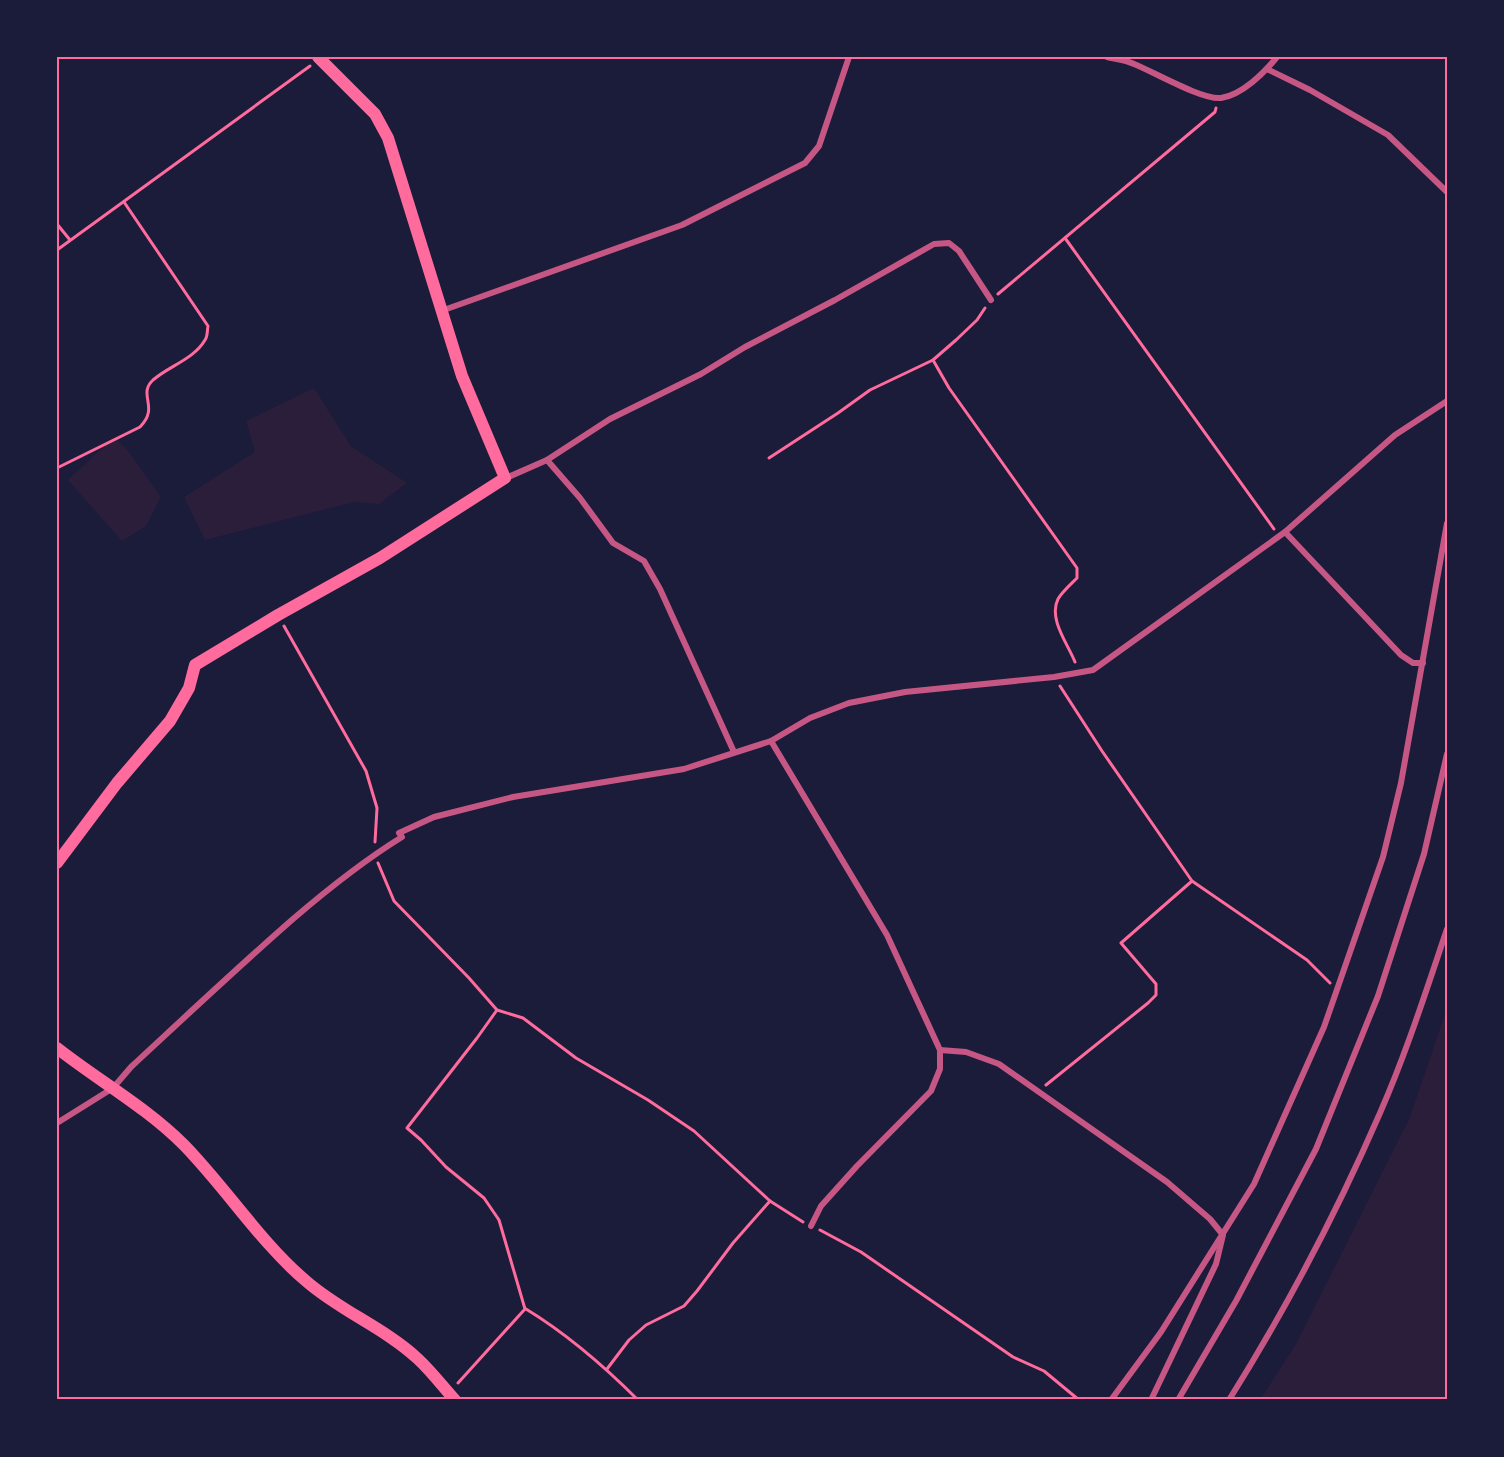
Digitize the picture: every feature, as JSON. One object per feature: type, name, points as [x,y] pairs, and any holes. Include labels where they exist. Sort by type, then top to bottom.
[{"type":"main road","points":[[57,862],[117,783],[170,720],[189,688],[195,665],[380,558],[505,478],[462,376],[388,138],[375,114],[319,58]]},
{"type":"main road","points":[[57,1048],[150,1114],[214,1177],[304,1281],[418,1359],[452,1396]]},
{"type":"street","points":[[441,311],[682,225],[805,163],[819,146],[849,57]]},
{"type":"street","points":[[1107,57],[1136,64],[1203,95],[1220,98],[1237,93],[1267,69],[1276,57]]},
{"type":"street","points":[[1136,64],[1140,57]]},
{"type":"street","points":[[1267,69],[1310,90],[1388,135],[1447,192]]},
{"type":"street","points":[[505,478],[547,460],[610,419],[701,374],[745,346],[835,300],[934,244],[949,243],[959,251],[991,300]]},
{"type":"street","points":[[57,1123],[113,1088],[131,1067],[255,952],[339,880],[402,837],[399,832],[434,817],[513,797],[684,769],[771,741],[810,718],[849,703],[905,692],[1054,677],[1092,670],[1282,534],[1395,435],[1447,401]]},
{"type":"street","points":[[547,460],[580,498],[613,543],[644,561],[660,589],[734,752]]},
{"type":"street","points":[[1111,1400],[1161,1332],[1195,1274],[1254,1184],[1324,1028],[1383,857],[1401,783],[1447,523]]},
{"type":"street","points":[[1282,534],[1401,655],[1413,663],[1423,663]]},
{"type":"street","points":[[771,741],[886,934],[940,1050],[940,1069],[932,1091],[821,1206],[811,1226]]},
{"type":"street","points":[[1178,1400],[1236,1301],[1316,1149],[1378,996],[1424,854],[1447,754]]},
{"type":"street","points":[[1229,1400],[1298,1281],[1342,1196],[1381,1112],[1418,1016],[1447,929]]},
{"type":"street","points":[[940,1050],[966,1052],[999,1064],[1167,1182],[1210,1219],[1222,1234],[1216,1264],[1151,1400]]},
{"type":"path","points":[[57,250],[319,58]]},
{"type":"path","points":[[769,458],[870,390],[933,360],[977,320],[991,300],[1215,112],[1220,98]]},
{"type":"path","points":[[57,468],[140,427],[147,420],[150,410],[146,395],[151,382],[193,353],[206,339],[208,326],[124,202]]},
{"type":"path","points":[[57,224],[70,240]]},
{"type":"path","points":[[1065,238],[1282,534]]},
{"type":"path","points":[[933,360],[949,388],[1077,568],[1077,578],[1058,599],[1055,610],[1057,622],[1075,660],[1077,673]]},
{"type":"path","points":[[278,615],[366,771],[377,808],[374,854],[394,901],[497,1010],[523,1018],[576,1058],[658,1106],[694,1131],[770,1201],[797,1220],[861,1252],[1013,1357],[1044,1371],[1079,1400]]},
{"type":"path","points":[[1054,677],[1192,881],[1307,960],[1337,990]]},
{"type":"path","points":[[1038,1092],[1156,995],[1156,984],[1121,943],[1192,881]]},
{"type":"path","points":[[497,1010],[406,1128],[421,1140],[446,1167],[484,1198],[499,1220],[525,1309],[545,1320],[607,1369],[638,1400]]},
{"type":"path","points":[[607,1369],[629,1340],[646,1325],[684,1306],[733,1243],[770,1201]]},
{"type":"path","points":[[452,1396],[525,1309]]},
{"type":"shaded area","points":[[314,388],[351,446],[407,483],[379,504],[354,502],[205,540],[184,497],[255,452],[246,421]]},
{"type":"shaded area","points":[[114,437],[128,451],[161,497],[146,526],[122,541],[68,480]]},
{"type":"shaded area","points":[[1447,1008],[1447,1400],[1260,1400],[1296,1344],[1410,1117]]}]
